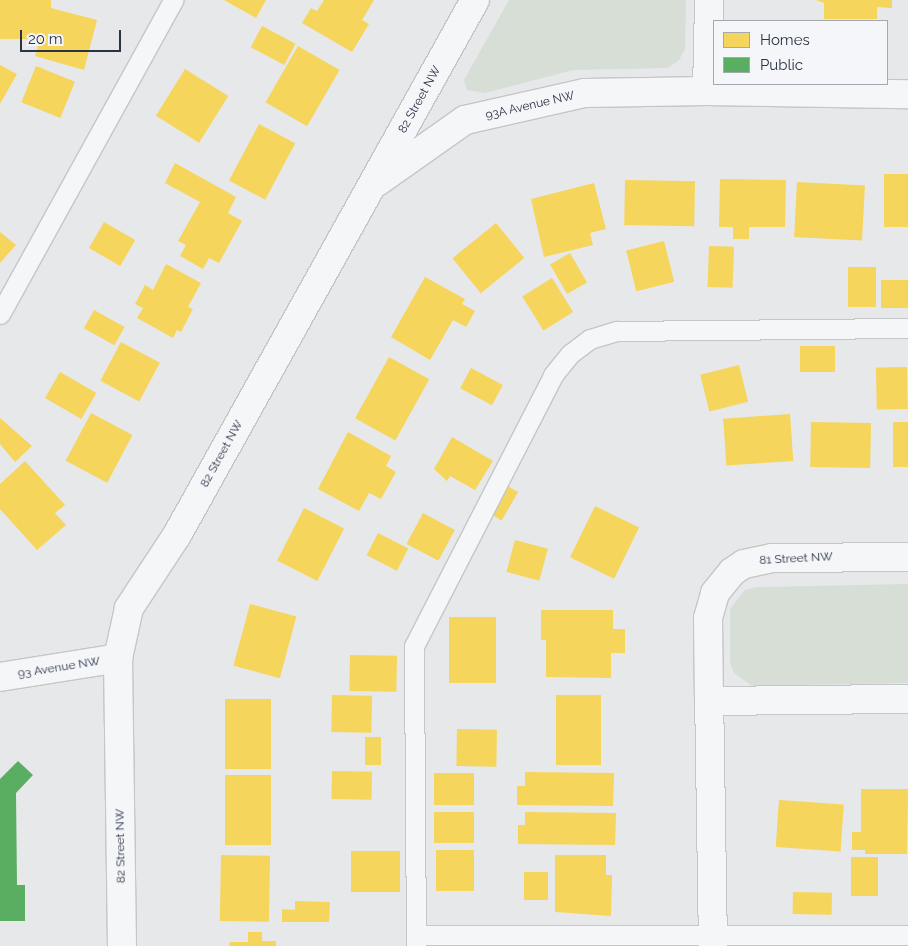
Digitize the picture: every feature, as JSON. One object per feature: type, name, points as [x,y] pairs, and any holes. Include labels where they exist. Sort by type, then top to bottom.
[{"type":"street","name":"82 Street NW","points":[[122,946],[118,658],[129,608],[177,535],[475,0]]},
{"type":"street","points":[[707,91],[709,0]]},
{"type":"street","name":"93A Avenue NW","points":[[373,185],[466,120],[585,93],[707,91],[908,94]]},
{"type":"street","name":"81 Street NW","points":[[712,940],[709,701],[710,605],[722,582],[744,564],[772,558],[908,557]]},
{"type":"street","name":"93 Avenue NW","points":[[0,677],[118,658]]},
{"type":"street","points":[[709,701],[908,699]]},
{"type":"lane","points":[[0,314],[173,0]]},
{"type":"lane","points":[[908,328],[617,331],[590,339],[570,354],[553,375],[414,646],[416,940],[712,940],[908,935]]},
{"type":"shaded area","points":[[509,0],[686,0],[685,49],[679,60],[668,68],[573,70],[485,93],[467,90],[464,80]]},
{"type":"shaded area","points":[[908,584],[908,683],[752,686],[734,673],[730,663],[730,609],[745,590],[758,587]]},
{"type":"building: Homes","points":[[0,0],[51,0],[51,8],[97,20],[84,70],[35,56],[40,39],[0,39]]},
{"type":"building: Homes","points":[[224,0],[266,0],[256,18]]},
{"type":"building: Homes","points":[[324,0],[374,0],[362,20],[369,24],[352,52],[302,23],[311,8],[317,11]]},
{"type":"building: Homes","points":[[816,0],[892,0],[892,8],[877,7],[877,19],[824,19],[824,3]]},
{"type":"building: Homes","points":[[262,26],[296,44],[284,65],[251,47]]},
{"type":"building: Homes","points":[[298,46],[340,70],[307,126],[266,102]]},
{"type":"building: Homes","points":[[0,65],[17,74],[0,104]]},
{"type":"building: Homes","points":[[36,66],[75,82],[60,118],[21,102]]},
{"type":"building: Homes","points":[[185,69],[228,96],[199,143],[156,116]]},
{"type":"building: Homes","points":[[259,124],[295,143],[265,200],[229,181]]},
{"type":"building: Homes","points":[[175,163],[236,197],[228,213],[242,221],[219,263],[209,258],[203,269],[180,256],[186,245],[178,241],[200,202],[165,183]]},
{"type":"building: Homes","points":[[884,174],[908,174],[908,227],[884,227]]},
{"type":"building: Homes","points":[[720,179],[786,180],[785,227],[749,227],[749,239],[733,239],[733,227],[719,227]]},
{"type":"building: Homes","points":[[625,180],[695,181],[694,226],[624,225]]},
{"type":"building: Homes","points":[[797,182],[865,186],[862,240],[794,237]]},
{"type":"building: Homes","points":[[594,183],[606,229],[590,233],[593,245],[544,257],[531,199]]},
{"type":"building: Homes","points":[[104,222],[135,240],[120,266],[89,248]]},
{"type":"building: Homes","points":[[496,223],[524,258],[481,293],[452,258]]},
{"type":"building: Homes","points":[[0,232],[16,245],[0,263]]},
{"type":"building: Homes","points":[[664,241],[674,282],[636,291],[626,250]]},
{"type":"building: Homes","points":[[709,246],[734,247],[733,288],[708,287]]},
{"type":"building: Homes","points":[[570,253],[587,282],[567,294],[550,264]]},
{"type":"building: Homes","points":[[166,264],[201,283],[188,307],[193,309],[181,332],[177,330],[173,338],[137,318],[143,308],[135,304],[145,285],[153,290]]},
{"type":"building: Homes","points":[[848,267],[876,267],[876,307],[848,307]]},
{"type":"building: Homes","points":[[425,277],[465,299],[462,304],[475,311],[466,327],[453,320],[430,360],[391,337]]},
{"type":"building: Homes","points":[[552,278],[573,312],[544,330],[522,297]]},
{"type":"building: Homes","points":[[881,280],[908,280],[908,308],[881,308]]},
{"type":"building: Homes","points":[[94,310],[125,327],[114,345],[84,328]]},
{"type":"building: Homes","points":[[121,342],[160,363],[139,402],[100,381]]},
{"type":"building: Homes","points":[[800,346],[835,346],[835,372],[800,372]]},
{"type":"building: Homes","points":[[389,357],[429,379],[395,441],[355,418]]},
{"type":"building: Homes","points":[[739,365],[748,402],[709,412],[700,375]]},
{"type":"building: Homes","points":[[907,367],[908,409],[877,410],[876,368]]},
{"type":"building: Homes","points":[[471,368],[503,385],[492,405],[460,388]]},
{"type":"building: Homes","points":[[60,372],[96,393],[81,419],[45,398]]},
{"type":"building: Homes","points":[[91,413],[132,435],[107,483],[66,461]]},
{"type":"building: Homes","points":[[790,414],[793,461],[726,466],[723,419]]},
{"type":"building: Homes","points":[[0,418],[32,446],[15,462],[0,444]]},
{"type":"building: Homes","points":[[811,422],[871,423],[870,468],[810,467]]},
{"type":"building: Homes","points":[[893,422],[908,422],[908,467],[893,467]]},
{"type":"building: Homes","points":[[348,432],[391,456],[386,466],[396,472],[381,499],[369,493],[359,511],[318,489]]},
{"type":"building: Homes","points":[[452,437],[493,461],[475,490],[450,476],[447,481],[434,469]]},
{"type":"building: Homes","points":[[25,461],[65,505],[55,513],[66,525],[37,550],[0,509],[0,484]]},
{"type":"building: Homes","points":[[506,485],[518,492],[502,521],[490,514]]},
{"type":"building: Homes","points":[[595,506],[639,527],[614,579],[570,557]]},
{"type":"building: Homes","points":[[304,508],[344,528],[317,581],[277,561]]},
{"type":"building: Homes","points":[[423,513],[455,530],[438,561],[407,544]]},
{"type":"building: Homes","points":[[378,533],[408,548],[397,571],[367,555]]},
{"type":"building: Homes","points":[[515,540],[548,549],[539,581],[506,572]]},
{"type":"building: Homes","points":[[250,604],[296,616],[280,678],[233,666]]},
{"type":"building: Homes","points":[[541,610],[613,610],[613,629],[625,629],[625,653],[611,653],[611,678],[546,677],[546,640],[541,640]]},
{"type":"building: Homes","points":[[449,617],[496,617],[496,683],[449,683]]},
{"type":"building: Homes","points":[[350,655],[397,656],[396,692],[349,691]]},
{"type":"building: Homes","points":[[332,695],[372,696],[371,733],[331,732]]},
{"type":"building: Homes","points":[[556,695],[601,695],[601,765],[556,765]]},
{"type":"building: Homes","points":[[225,699],[271,699],[271,769],[225,769]]},
{"type":"building: Homes","points":[[457,729],[497,730],[496,767],[456,766]]},
{"type":"building: Homes","points":[[365,737],[381,737],[381,765],[365,765]]},
{"type":"building: Homes","points":[[332,771],[372,772],[372,800],[332,799]]},
{"type":"building: Homes","points":[[525,772],[614,773],[613,806],[517,805],[517,786],[525,786]]},
{"type":"building: Homes","points":[[434,773],[474,773],[474,805],[434,805]]},
{"type":"building: Homes","points":[[225,775],[271,775],[271,845],[225,845]]},
{"type":"building: Homes","points":[[861,789],[908,789],[907,854],[865,854],[865,850],[852,850],[852,832],[861,832]]},
{"type":"building: Homes","points":[[779,800],[844,805],[841,851],[776,847]]},
{"type":"building: Homes","points":[[434,812],[474,812],[474,843],[434,843]]},
{"type":"building: Homes","points":[[525,812],[616,813],[615,845],[518,844],[518,825],[525,825]]},
{"type":"building: Homes","points":[[436,850],[474,850],[474,891],[436,891]]},
{"type":"building: Homes","points":[[351,851],[400,851],[400,892],[351,892]]},
{"type":"building: Homes","points":[[221,855],[270,856],[269,922],[220,921]]},
{"type":"building: Homes","points":[[555,855],[606,855],[606,875],[612,875],[611,916],[555,912]]},
{"type":"building: Homes","points":[[851,857],[878,857],[878,896],[851,896]]},
{"type":"building: Homes","points":[[524,872],[548,872],[548,900],[524,900]]},
{"type":"building: Homes","points":[[793,892],[832,893],[832,915],[793,914]]},
{"type":"building: Homes","points":[[295,901],[330,902],[329,922],[282,922],[282,909],[295,910]]},
{"type":"building: Homes","points":[[248,932],[262,932],[262,941],[276,941],[276,946],[229,946],[230,942],[248,942]]},
{"type":"building: Public","points":[[18,761],[33,775],[16,793],[17,885],[25,885],[25,921],[0,921],[0,779]]}]
